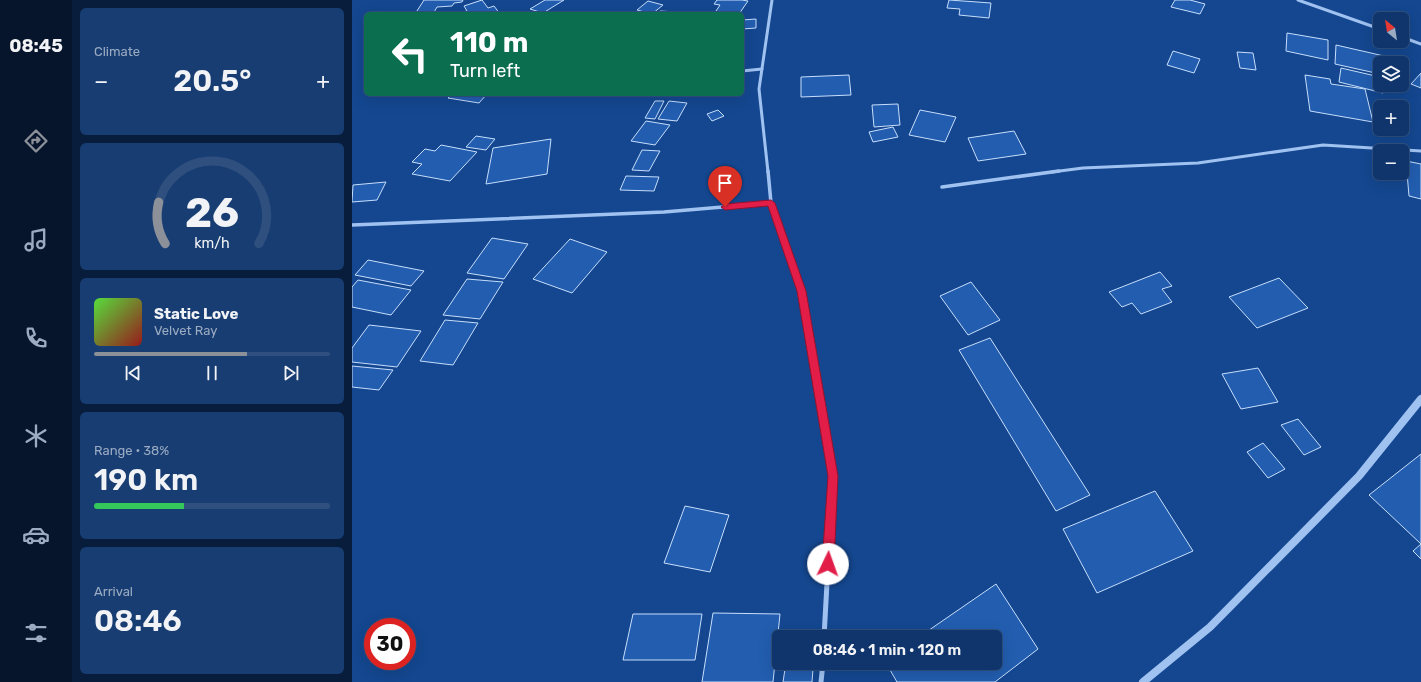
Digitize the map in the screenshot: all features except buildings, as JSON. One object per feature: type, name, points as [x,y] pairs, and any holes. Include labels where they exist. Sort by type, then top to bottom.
[{"type":"street","points":[[772,0],[759,89],[771,203],[801,291],[833,476],[824,630]]},
{"type":"street","points":[[1298,0],[1373,27]]},
{"type":"street","points":[[1409,40],[1421,44]]},
{"type":"street","points":[[744,71],[762,69]]},
{"type":"street","points":[[942,187],[1083,168],[1198,163],[1323,145],[1421,151]]},
{"type":"street","points":[[352,225],[664,212],[771,203]]},
{"type":"street","points":[[1143,682],[1210,627],[1359,476],[1421,399]]},
{"type":"street","points":[[822,670],[822,682]]},
{"type":"route","points":[[725,207],[771,203],[801,291],[833,476],[828,564]]}]
